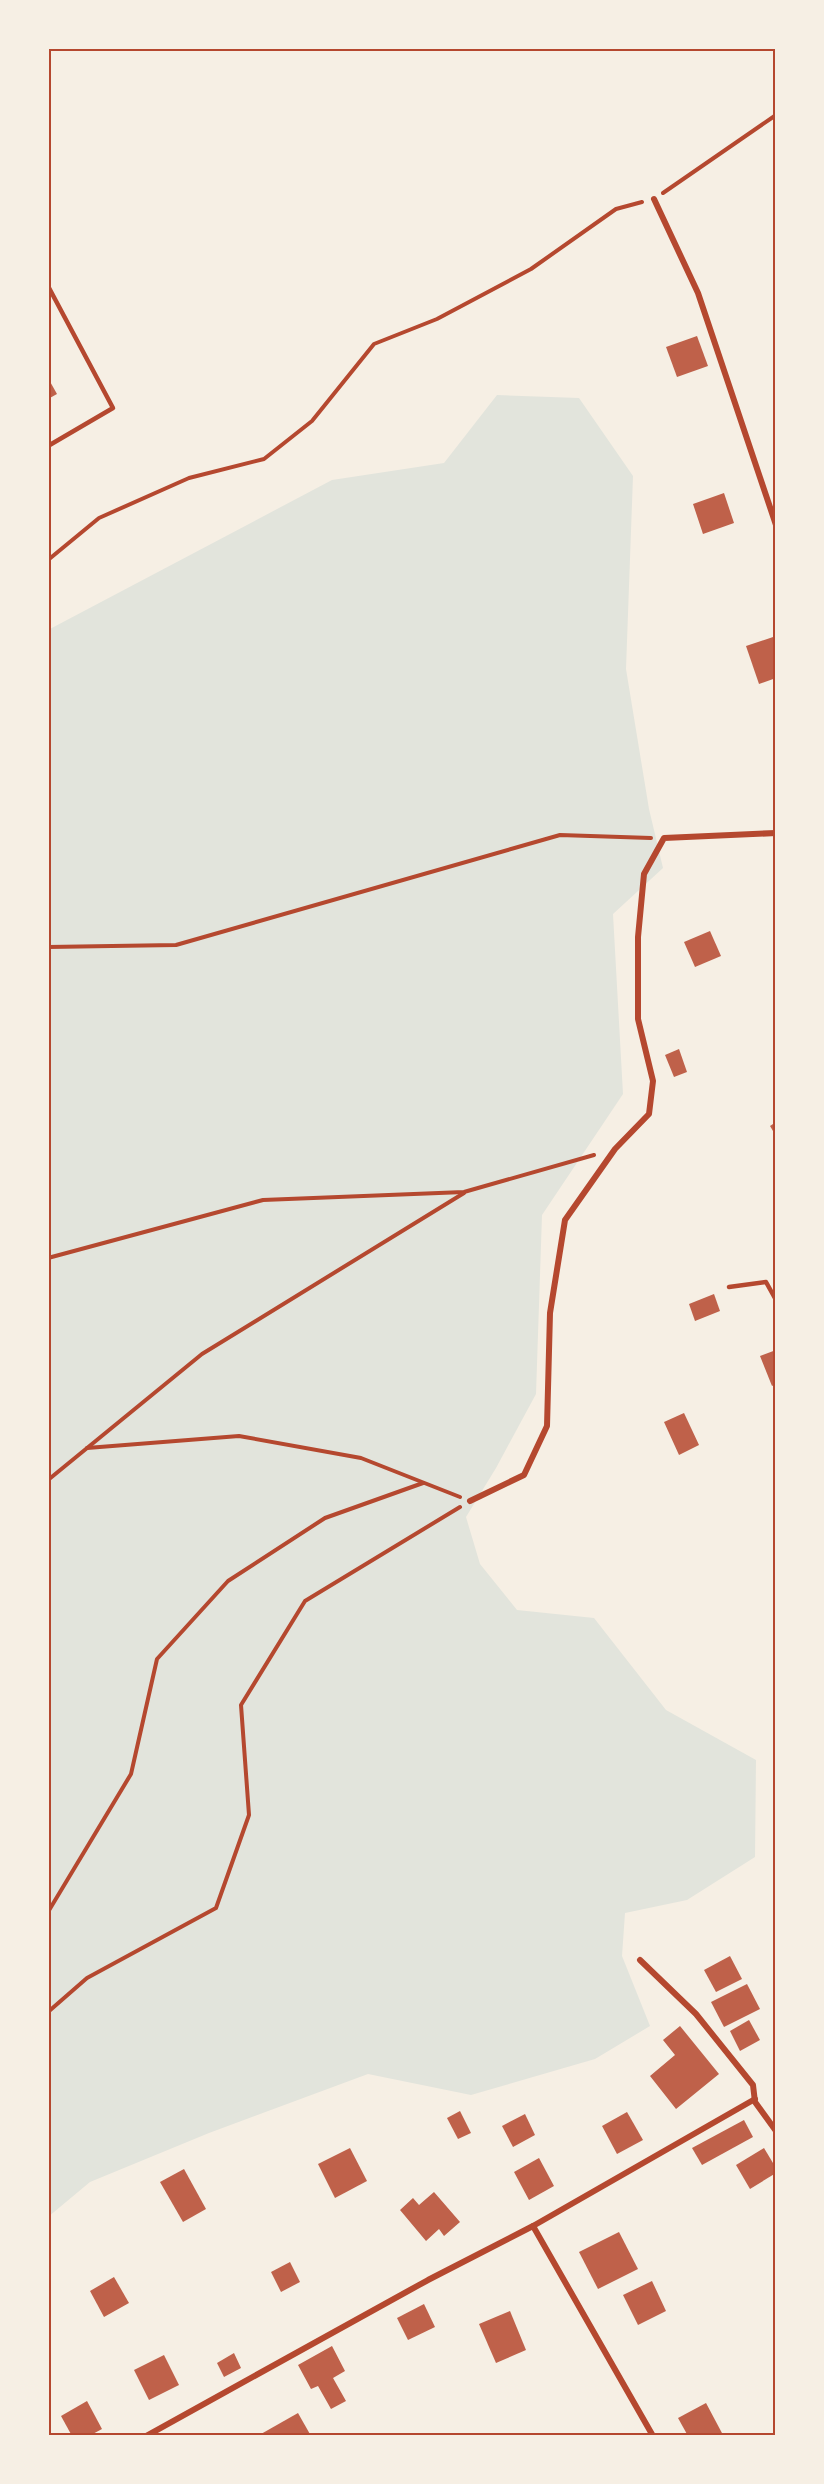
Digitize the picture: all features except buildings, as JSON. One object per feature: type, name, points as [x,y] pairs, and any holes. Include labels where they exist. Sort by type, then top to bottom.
[{"type":"street","points":[[654,199],[698,293],[776,525]]},
{"type":"street","points":[[470,1501],[524,1475],[547,1426],[550,1313],[565,1220],[615,1149],[649,1114],[653,1081],[638,1020],[639,937],[644,874],[664,838],[776,833]]},
{"type":"street","points":[[640,1960],[696,2014],[753,2085],[755,2099],[776,2132]]},
{"type":"street","points":[[146,2436],[417,2286],[533,2226],[755,2099]]},
{"type":"street","points":[[533,2226],[653,2436]]},
{"type":"lane","points":[[48,286],[114,408],[48,446]]},
{"type":"lane","points":[[729,1287],[766,1282],[776,1300]]},
{"type":"path","points":[[48,560],[99,518],[189,478],[264,459],[312,421],[374,344],[437,319],[531,269],[616,209],[654,199],[776,115]]},
{"type":"path","points":[[48,947],[176,945],[560,835],[664,838]]},
{"type":"path","points":[[48,1258],[263,1200],[464,1192],[615,1149]]},
{"type":"path","points":[[48,1480],[202,1354],[464,1192]]},
{"type":"path","points":[[87,1448],[239,1436],[361,1458],[470,1501]]},
{"type":"path","points":[[48,1912],[131,1774],[157,1659],[228,1581],[324,1518],[423,1483]]},
{"type":"path","points":[[48,2012],[87,1978],[216,1908],[249,1815],[241,1705],[305,1601],[470,1501]]},
{"type":"shaded area","points":[[497,395],[579,398],[633,476],[626,669],[649,809],[663,868],[613,914],[623,1094],[542,1215],[536,1394],[496,1468],[466,1517],[480,1564],[517,1610],[594,1618],[666,1710],[756,1760],[755,1857],[687,1900],[625,1913],[622,1956],[650,2026],[595,2059],[471,2095],[368,2074],[209,2133],[90,2182],[48,2217],[48,630],[332,480],[444,463]]}]
